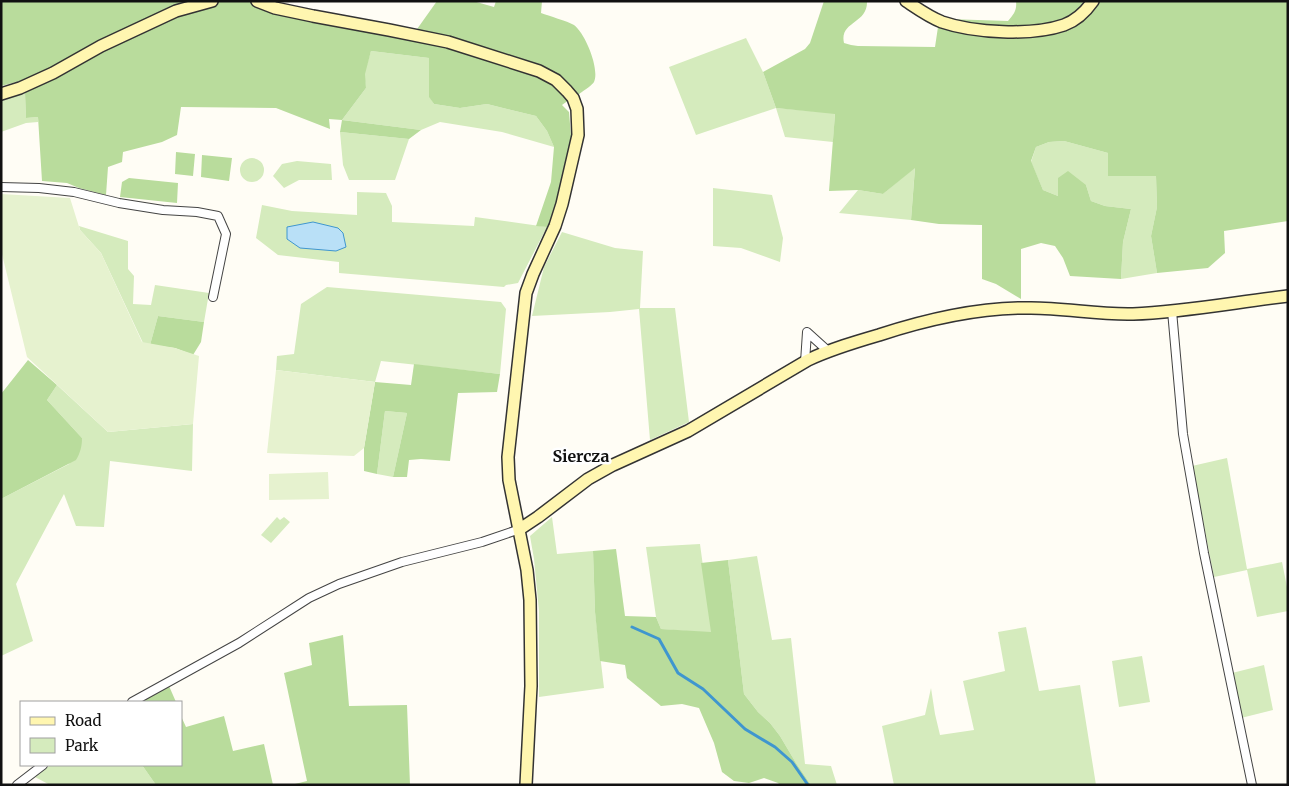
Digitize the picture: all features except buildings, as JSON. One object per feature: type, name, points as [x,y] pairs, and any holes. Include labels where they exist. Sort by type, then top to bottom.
[{"type":"street","points":[[1,94],[20,88],[53,73],[102,46],[176,11],[212,1]]},
{"type":"street","points":[[257,1],[275,8],[448,42],[539,71],[556,80],[573,98],[578,109],[578,135],[555,226],[526,293],[508,457],[510,480],[528,570],[530,600],[531,695],[526,785]]},
{"type":"street","points":[[906,1],[927,15],[941,21],[986,32],[1040,30],[1063,25],[1077,18],[1093,1]]},
{"type":"street","points":[[1,187],[39,188],[74,192],[119,203],[218,216],[226,234],[213,297]]},
{"type":"street","points":[[134,701],[239,643],[309,598],[339,584],[402,562],[482,542],[520,529],[588,479],[613,465],[688,431],[805,362],[828,351],[908,326],[947,316],[975,312],[1031,308],[1131,314],[1172,311],[1288,296]]},
{"type":"street","points":[[1172,311],[1183,434],[1204,553],[1252,785]]},
{"type":"street","points":[[805,362],[807,332],[828,351]]},
{"type":"street","points":[[17,785],[42,766]]},
{"type":"green space","points":[[1,1],[249,1],[268,10],[410,39],[437,1],[473,1],[494,7],[496,1],[542,1],[541,13],[571,23],[583,35],[593,60],[595,76],[592,85],[562,105],[569,112],[570,156],[560,200],[547,227],[536,226],[551,182],[554,147],[547,131],[536,116],[487,104],[460,108],[434,104],[429,97],[429,58],[371,51],[365,74],[366,88],[342,120],[329,119],[330,129],[276,108],[181,107],[177,135],[162,142],[123,152],[122,162],[108,167],[106,195],[67,183],[42,181],[38,117],[26,118],[25,93],[20,81],[1,86]]},
{"type":"green space","points":[[824,1],[867,1],[863,14],[846,30],[844,43],[858,46],[935,47],[938,27],[947,19],[1008,21],[1015,12],[1016,1],[1288,1],[1288,221],[1224,231],[1225,253],[1208,268],[1157,273],[1151,236],[1157,207],[1156,176],[1108,176],[1108,153],[1064,141],[1049,142],[1036,147],[1031,161],[1043,190],[1058,196],[1058,178],[1068,171],[1086,185],[1091,201],[1105,206],[1131,209],[1123,242],[1121,279],[1070,276],[1063,258],[1055,246],[1041,243],[1021,249],[1021,299],[996,284],[982,279],[982,225],[939,224],[911,220],[915,168],[883,194],[858,190],[829,191],[835,114],[776,108],[763,72],[805,49],[810,43]]},
{"type":"green space","points":[[746,38],[763,72],[776,108],[696,135],[669,67]]},
{"type":"green space","points":[[371,51],[429,58],[429,96],[434,104],[460,108],[487,104],[536,116],[547,131],[554,147],[502,132],[440,122],[421,130],[342,120],[366,88],[364,74]]},
{"type":"green space","points":[[25,93],[26,118],[38,117],[38,122],[26,123],[1,132],[1,101]]},
{"type":"green space","points":[[776,108],[835,113],[833,142],[785,137]]},
{"type":"green space","points":[[342,120],[421,130],[409,139],[340,132]]},
{"type":"green space","points":[[340,132],[409,139],[395,180],[349,180],[343,165]]},
{"type":"green space","points":[[1064,141],[1108,153],[1108,176],[1156,176],[1157,207],[1151,236],[1157,273],[1121,279],[1123,242],[1131,209],[1105,206],[1091,201],[1086,185],[1058,196],[1043,190],[1031,162],[1036,147],[1049,142]]},
{"type":"green space","points":[[176,152],[195,154],[193,176],[175,174]]},
{"type":"green space","points":[[202,155],[232,158],[229,181],[201,177]]},
{"type":"green space","points":[[252,158],[261,161],[264,170],[261,179],[252,182],[243,179],[240,170],[243,161]]},
{"type":"green space","points":[[297,161],[331,164],[332,180],[299,180],[284,188],[273,176],[282,164]]},
{"type":"green space","points":[[915,167],[911,220],[839,213],[858,190],[883,194]]},
{"type":"green space","points":[[129,178],[178,183],[177,203],[120,197],[122,182]]},
{"type":"green space","points":[[713,188],[772,195],[783,238],[780,262],[741,248],[713,246]]},
{"type":"green space","points":[[357,192],[386,193],[392,206],[392,222],[474,226],[475,217],[547,227],[518,283],[504,287],[339,273],[339,262],[278,255],[256,238],[262,205],[292,211],[357,215]]},
{"type":"green space","points":[[1,194],[70,198],[80,230],[101,253],[142,342],[175,348],[199,356],[193,424],[108,432],[27,357],[1,250]]},
{"type":"green space","points":[[79,226],[128,241],[128,269],[134,276],[133,304],[151,305],[155,285],[209,293],[204,322],[158,316],[150,345],[143,343],[101,253],[80,230]]},
{"type":"green space","points":[[562,232],[615,248],[643,251],[640,308],[675,308],[689,422],[650,440],[639,309],[532,316],[544,267]]},
{"type":"green space","points":[[327,287],[501,302],[506,309],[500,374],[381,361],[375,382],[276,370],[277,356],[294,354],[301,304]]},
{"type":"green space","points":[[158,316],[204,322],[201,342],[193,355],[175,348],[150,345]]},
{"type":"green space","points":[[28,360],[57,385],[47,400],[82,438],[81,447],[76,460],[1,499],[1,394]]},
{"type":"green space","points":[[414,364],[500,374],[497,392],[458,393],[450,461],[409,460],[407,477],[393,477],[407,413],[385,411],[377,474],[364,471],[364,448],[375,382],[411,385]]},
{"type":"green space","points":[[276,370],[375,382],[364,448],[354,456],[267,453]]},
{"type":"green space","points":[[57,385],[108,432],[193,424],[192,471],[110,461],[104,527],[76,526],[64,494],[16,584],[33,641],[1,656],[1,499],[69,464],[82,438],[47,400]]},
{"type":"green space","points":[[385,411],[407,413],[393,477],[377,474]]},
{"type":"green space","points":[[1227,458],[1247,569],[1282,562],[1288,592],[1288,611],[1257,617],[1247,570],[1214,577],[1192,466]]},
{"type":"green space","points":[[328,472],[329,499],[269,500],[269,474]]},
{"type":"green space","points":[[277,517],[280,520],[284,517],[290,522],[271,543],[261,535]]},
{"type":"green space","points":[[552,517],[557,554],[593,551],[595,612],[604,688],[539,697],[539,611],[530,536]]},
{"type":"green space","points":[[700,544],[712,633],[661,629],[656,617],[646,547]]},
{"type":"green space","points":[[616,549],[625,616],[656,617],[661,629],[711,632],[701,563],[728,560],[744,694],[780,736],[811,785],[780,785],[764,778],[749,783],[734,781],[722,772],[714,743],[699,708],[682,704],[661,706],[627,678],[625,665],[600,661],[595,612],[593,551]]},
{"type":"green space","points":[[757,556],[772,640],[791,638],[805,764],[831,766],[837,785],[811,785],[780,736],[744,694],[728,560]]},
{"type":"green space","points":[[1026,627],[1039,691],[1080,685],[1096,785],[894,785],[882,726],[925,715],[931,688],[940,735],[974,730],[963,681],[1005,671],[998,632]]},
{"type":"green space","points":[[343,635],[349,706],[407,705],[410,785],[291,785],[307,781],[284,673],[312,665],[309,643]]},
{"type":"green space","points":[[1142,656],[1150,702],[1119,707],[1112,661]]},
{"type":"green space","points":[[1264,665],[1273,710],[1241,718],[1232,673]]},
{"type":"green space","points":[[169,686],[176,701],[142,701]]},
{"type":"green space","points":[[224,716],[233,751],[264,744],[273,785],[156,785],[143,766],[182,766],[182,718],[186,727]]},
{"type":"green space","points":[[49,766],[143,766],[156,785],[50,785],[35,777]]},
{"type":"water","points":[[313,222],[338,228],[343,233],[346,247],[336,251],[300,248],[287,239],[287,227]]},
{"type":"waterway","points":[[632,627],[659,639],[678,673],[703,689],[745,729],[775,747],[792,762],[808,785]]},
{"type":"district","name":"Siercza","points":[[581,456]]}]
